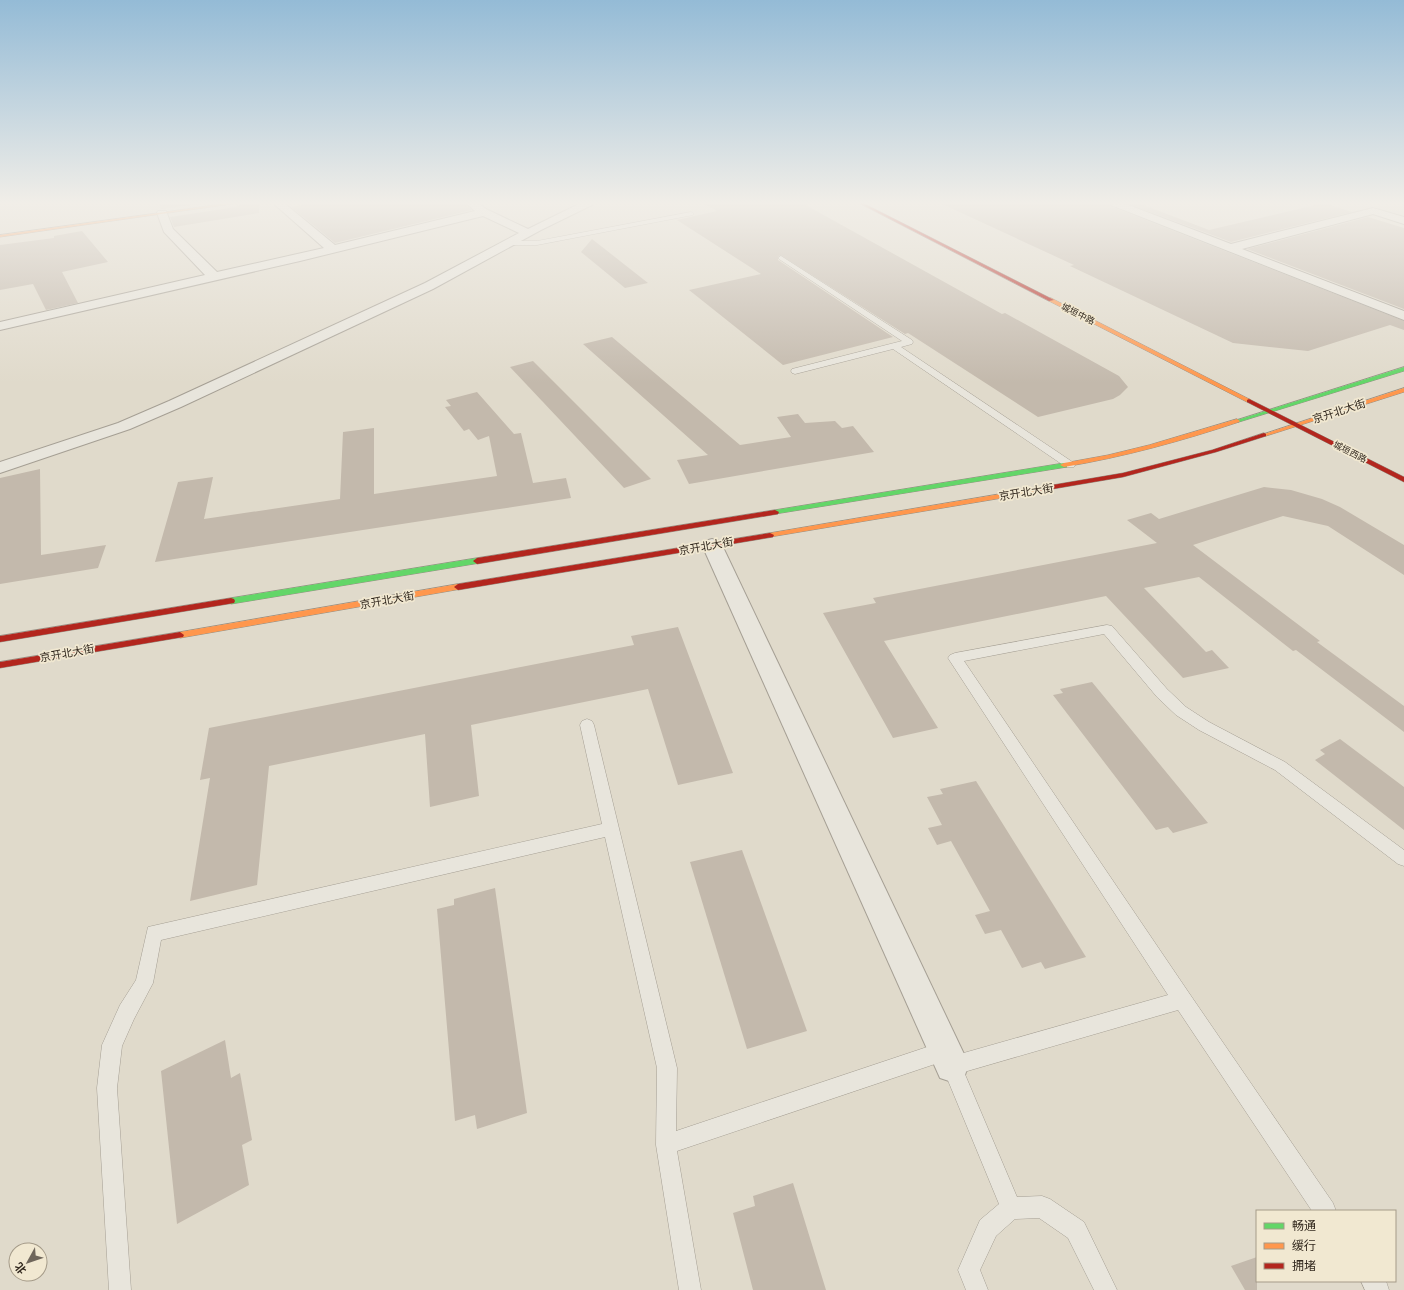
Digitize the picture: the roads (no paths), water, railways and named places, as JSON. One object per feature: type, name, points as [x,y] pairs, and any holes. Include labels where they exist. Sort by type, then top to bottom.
[{"type":"main road","name":"城垣中路","points":[[980,263],[1295,424]]},
{"type":"main road","name":"京开北大街","points":[[0,639],[1102,459],[1286,406],[1404,369]]},
{"type":"main road","name":"京开北大街","points":[[0,664],[1123,475],[1200,455],[1404,390]]},
{"type":"main road","points":[[1272,398],[1313,419]]},
{"type":"main road","name":"城垣西路","points":[[1313,419],[1327,426]]},
{"type":"main road","name":"城垣西路","points":[[1295,424],[1404,480]]},
{"type":"street","points":[[200,263],[214,277]]},
{"type":"street","points":[[0,326],[273,263]]},
{"type":"street","points":[[0,468],[117,428],[175,404],[429,286],[472,263]]},
{"type":"street","points":[[1270,263],[1404,316]]},
{"type":"street","points":[[712,545],[949,1058]]},
{"type":"lane","points":[[789,263],[909,342],[795,371]]},
{"type":"lane","points":[[894,346],[1070,465]]},
{"type":"lane","points":[[1324,1210],[1182,1000],[955,658],[1107,629],[1162,693],[1181,711],[1204,726],[1280,766],[1404,859]]},
{"type":"lane","points":[[587,725],[667,1068],[666,1145],[690,1290]]},
{"type":"lane","points":[[120,1290],[107,1088],[112,1045],[127,1012],[144,982],[154,933],[611,829]]},
{"type":"lane","points":[[666,1145],[949,1058],[1182,1000]]},
{"type":"lane","points":[[949,1058],[1011,1208]]},
{"type":"lane","points":[[977,1290],[969,1270],[988,1228],[1011,1208],[1042,1207],[1076,1230],[1106,1290]]}]
